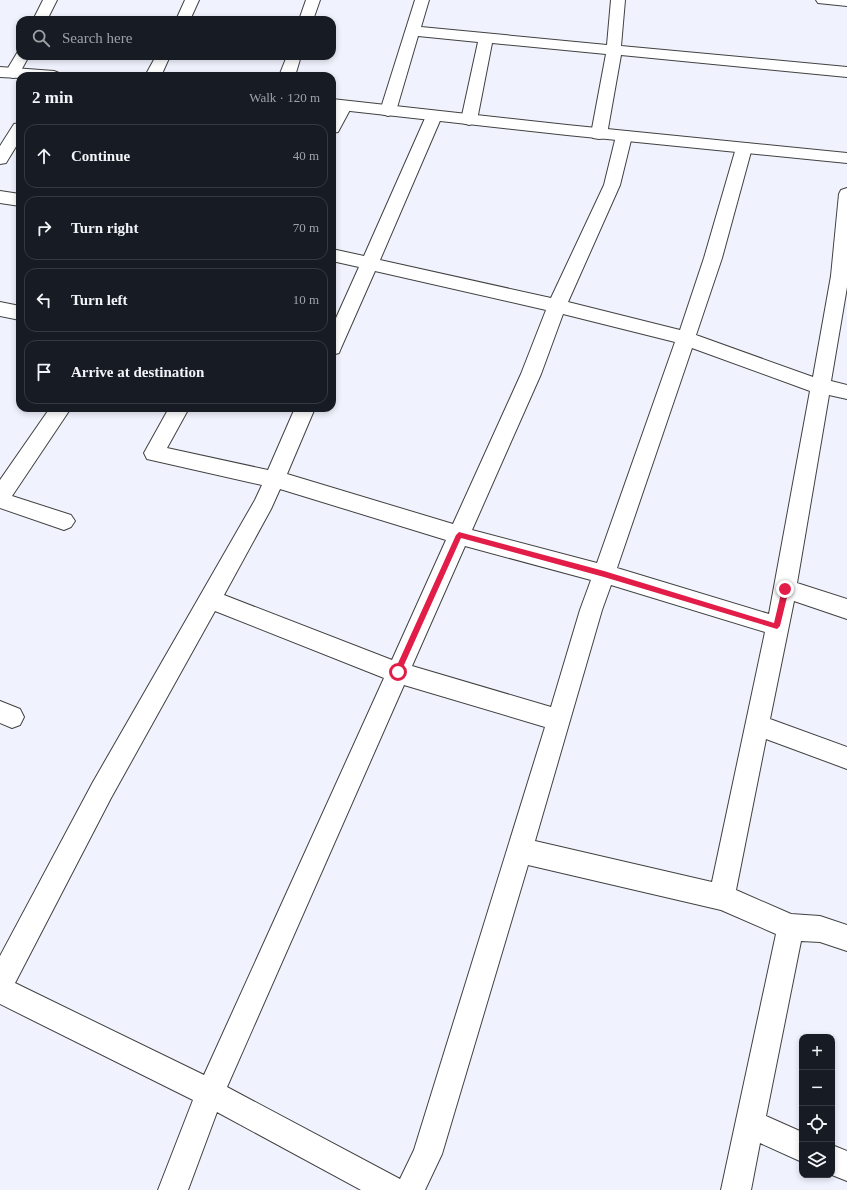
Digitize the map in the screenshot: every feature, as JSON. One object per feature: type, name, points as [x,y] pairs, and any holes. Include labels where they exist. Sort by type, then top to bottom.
[{"type":"street","points":[[42,16],[50,0]]},
{"type":"street","points":[[185,16],[192,0]]},
{"type":"street","points":[[307,16],[313,0]]},
{"type":"street","points":[[388,111],[422,0]]},
{"type":"street","points":[[599,134],[614,51],[618,0]]},
{"type":"street","points":[[823,0],[847,2]]},
{"type":"street","points":[[412,31],[847,72]]},
{"type":"street","points":[[469,120],[486,38]]},
{"type":"street","points":[[6,72],[18,60]]},
{"type":"street","points":[[155,72],[161,60]]},
{"type":"street","points":[[288,72],[293,60]]},
{"type":"street","points":[[6,72],[16,73]]},
{"type":"street","points":[[338,105],[599,134],[847,158]]},
{"type":"street","points":[[336,339],[434,116]]},
{"type":"street","points":[[0,159],[16,134]]},
{"type":"street","points":[[173,1190],[210,1093],[531,374],[557,306],[612,185],[624,136]]},
{"type":"street","points":[[410,1190],[427,1154],[520,850],[591,610],[713,258],[744,148]]},
{"type":"street","points":[[722,897],[785,589],[840,276],[847,194]]},
{"type":"street","points":[[0,197],[16,199]]},
{"type":"street","points":[[336,256],[557,306],[686,338],[814,384],[847,392]]},
{"type":"street","points":[[0,309],[16,312]]},
{"type":"street","points":[[58,412],[0,498],[64,521]]},
{"type":"street","points":[[176,412],[154,453],[274,479],[459,535],[604,574],[777,626]]},
{"type":"street","points":[[0,983],[102,790],[264,503],[303,412]]},
{"type":"street","points":[[785,589],[847,609]]},
{"type":"street","points":[[209,599],[398,672],[558,720]]},
{"type":"street","points":[[757,725],[847,758]]},
{"type":"street","points":[[520,850],[722,897],[791,927],[820,929],[847,938]]},
{"type":"street","points":[[736,1190],[791,927]]},
{"type":"street","points":[[0,990],[210,1093],[391,1190]]},
{"type":"street","points":[[750,1124],[799,1146]]},
{"type":"street","points":[[835,1161],[847,1166]]},
{"type":"route","points":[[398,672],[459,535],[604,574],[777,626],[785,589]]}]
